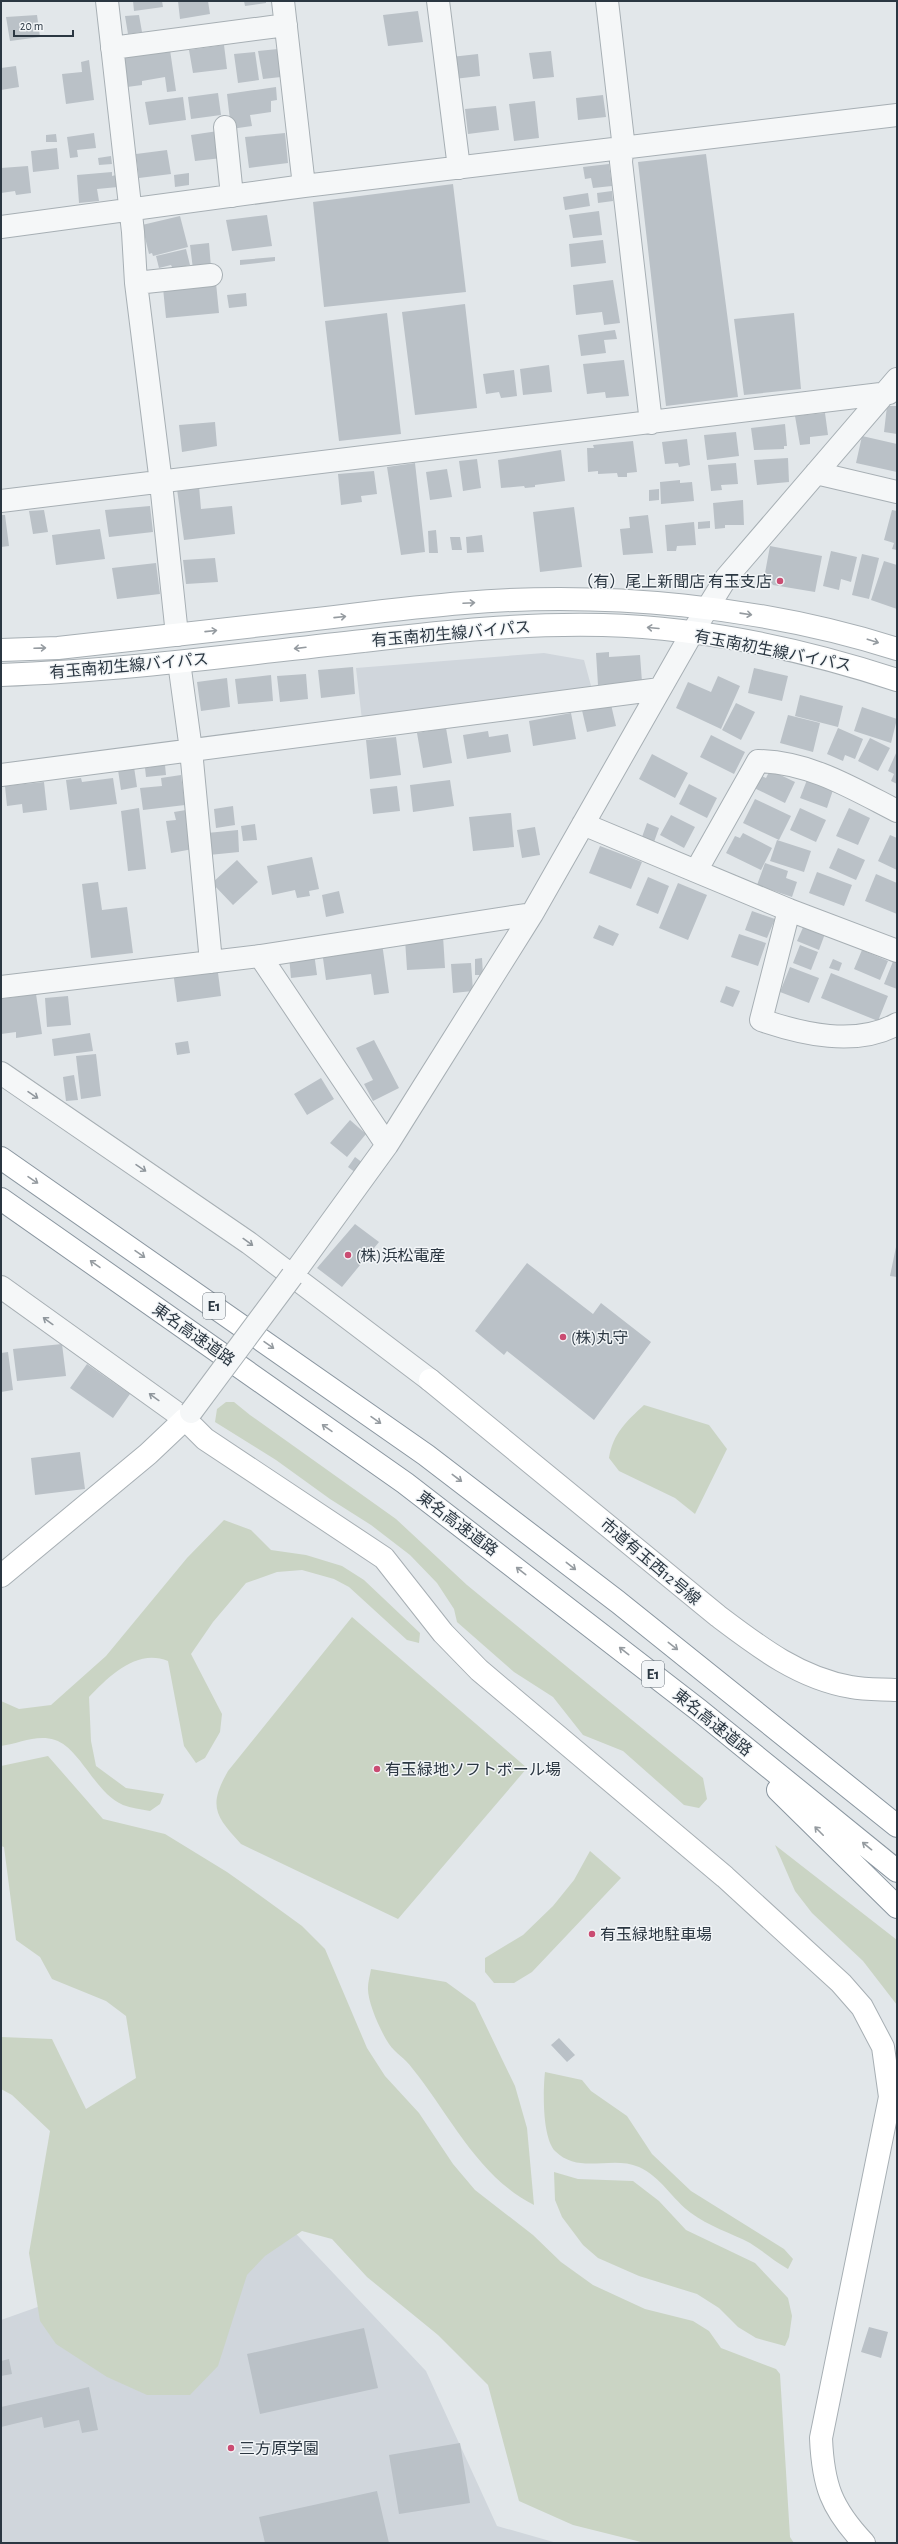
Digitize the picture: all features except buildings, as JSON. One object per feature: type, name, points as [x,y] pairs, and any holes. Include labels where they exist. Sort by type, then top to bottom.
[{"type":"main road","name":"有玉南初生線バイパス","points":[[1,650],[58,648],[466,603],[570,600],[644,602],[707,608],[792,620],[853,635],[897,649]]},
{"type":"main road","name":"有玉南初生線バイパス","points":[[1,676],[179,662],[466,628],[603,625],[652,628],[692,633],[783,649],[845,663],[897,680]]},
{"type":"main road","name":"E1","points":[[1,1158],[426,1455],[722,1684],[897,1826]]},
{"type":"main road","name":"東名高速道路","points":[[1,1199],[405,1483],[700,1711],[897,1871]]},
{"type":"main road","name":"市道有玉西12号線","points":[[430,1380],[718,1616],[758,1646],[803,1672],[830,1682],[852,1687],[897,1690]]},
{"type":"main road","points":[[1,1576],[148,1454],[188,1416],[205,1439],[384,1558],[443,1633],[479,1670],[724,1877],[819,1962],[862,2007],[883,2047],[890,2097],[821,2438],[822,2460],[826,2484],[835,2506],[849,2527],[864,2543]]},
{"type":"main road","points":[[722,1684],[897,1808]]},
{"type":"main road","points":[[700,1711],[897,1908]]},
{"type":"street","points":[[107,1],[130,209],[136,283],[161,483],[177,635]]},
{"type":"street","points":[[283,1],[304,186]]},
{"type":"street","points":[[438,1],[459,168]]},
{"type":"street","points":[[607,1],[623,140],[621,162],[651,422]]},
{"type":"street","points":[[112,48],[286,25]]},
{"type":"street","points":[[1,227],[304,186],[897,115]]},
{"type":"street","points":[[225,127],[232,196]]},
{"type":"street","points":[[136,283],[211,275]]},
{"type":"street","points":[[1,1287],[188,1416],[292,1276],[387,1144],[532,914],[692,633],[726,578],[816,473],[889,394],[897,379]]},
{"type":"street","points":[[1,501],[161,483],[889,394]]},
{"type":"street","points":[[816,473],[897,492]]},
{"type":"street","points":[[179,662],[191,750],[190,766],[211,962]]},
{"type":"street","points":[[1,775],[660,689]]},
{"type":"street","points":[[696,871],[758,762],[785,763],[810,769],[897,812]]},
{"type":"street","points":[[583,824],[789,910],[897,951]]},
{"type":"street","points":[[789,910],[761,1020],[778,1026],[833,1036],[868,1034],[897,1024]]},
{"type":"street","points":[[1,988],[260,956],[532,914]]},
{"type":"street","points":[[260,956],[387,1144]]},
{"type":"street","points":[[1,1073],[249,1243],[430,1380]]},
{"type":"shaded area","points":[[544,653],[584,660],[593,693],[362,720],[356,668]]},
{"type":"shaded area","name":"三方原学園","points":[[283,2220],[426,2371],[497,2526],[557,2543],[1,2543],[1,2320]]},
{"type":"green space","points":[[226,1402],[234,1402],[396,1519],[467,1585],[703,1778],[707,1799],[699,1808],[684,1805],[623,1751],[583,1735],[553,1697],[514,1672],[457,1622],[454,1609],[437,1583],[410,1555],[371,1525],[330,1499],[276,1460],[215,1422],[217,1409]]},
{"type":"green space","points":[[644,1405],[709,1425],[727,1449],[695,1514],[675,1498],[619,1471],[609,1458],[617,1434]]},
{"type":"green space","points":[[224,1520],[251,1530],[271,1550],[306,1555],[342,1566],[364,1580],[420,1633],[419,1643],[407,1640],[349,1587],[334,1579],[302,1570],[277,1572],[246,1583],[213,1622],[191,1654],[222,1714],[220,1732],[205,1758],[196,1763],[184,1746],[168,1661],[157,1658],[145,1658],[124,1666],[105,1681],[89,1697],[91,1741],[96,1766],[126,1788],[164,1794],[160,1804],[150,1811],[126,1806],[113,1799],[104,1791],[72,1752],[55,1740],[41,1738],[1,1746],[1,1701],[19,1709],[51,1705],[106,1656],[187,1558]]},
{"type":"green space","name":"有玉緑地ソフトボール場","points":[[352,1617],[527,1768],[398,1919],[241,1844],[225,1826],[217,1810],[216,1802],[218,1793],[228,1771]]},
{"type":"green space","points":[[48,1756],[103,1819],[165,1834],[227,1872],[258,1894],[302,1926],[325,1949],[367,2048],[385,2076],[419,2113],[453,2164],[475,2190],[533,2235],[561,2262],[593,2285],[645,2309],[693,2321],[709,2331],[721,2348],[776,2369],[780,2374],[790,2537],[794,2543],[645,2543],[573,2525],[519,2501],[488,2385],[438,2335],[367,2277],[332,2239],[302,2231],[265,2256],[247,2275],[218,2366],[190,2395],[147,2395],[107,2377],[56,2344],[40,2321],[29,2253],[50,2131],[12,2095],[1,2089],[1,2037],[52,2039],[86,2109],[136,2078],[126,2016],[106,2001],[52,1979],[40,1957],[16,1940],[4,1847],[1,1846],[1,1766]]},
{"type":"green space","points":[[775,1845],[897,1940],[897,2005],[863,1961],[812,1913],[795,1891]]},
{"type":"green space","points":[[590,1851],[621,1878],[532,1972],[514,1983],[494,1983],[485,1972],[485,1958],[523,1935],[553,1906],[574,1880]]},
{"type":"green space","points":[[371,1969],[446,1982],[475,2003],[515,2086],[527,2128],[534,2205],[514,2193],[481,2162],[466,2144],[410,2065],[389,2044],[382,2032],[372,2008],[368,1993]]},
{"type":"green space","points":[[545,2072],[582,2080],[591,2091],[627,2116],[652,2154],[691,2191],[784,2249],[793,2259],[788,2269],[750,2243],[698,2218],[684,2207],[654,2176],[647,2171],[628,2164],[574,2162],[564,2158],[555,2151],[548,2135],[544,2113]]},
{"type":"green space","points":[[554,2172],[578,2179],[633,2181],[659,2201],[686,2230],[755,2263],[788,2298],[792,2316],[789,2337],[785,2346],[756,2338],[738,2327],[719,2308],[697,2294],[639,2276],[598,2258],[583,2245],[562,2217],[555,2200]]},
{"type":"place","name":"（有）尾上新聞店 有玉支店","points":[[780,581]]},
{"type":"place","name":"(株)浜松電産","points":[[348,1255]]},
{"type":"place","name":"(株)丸守","points":[[563,1337]]},
{"type":"place","name":"有玉緑地ソフトボール場","points":[[377,1769]]},
{"type":"place","name":"有玉緑地駐車場","points":[[592,1934]]},
{"type":"place","name":"三方原学園","points":[[231,2448]]}]
